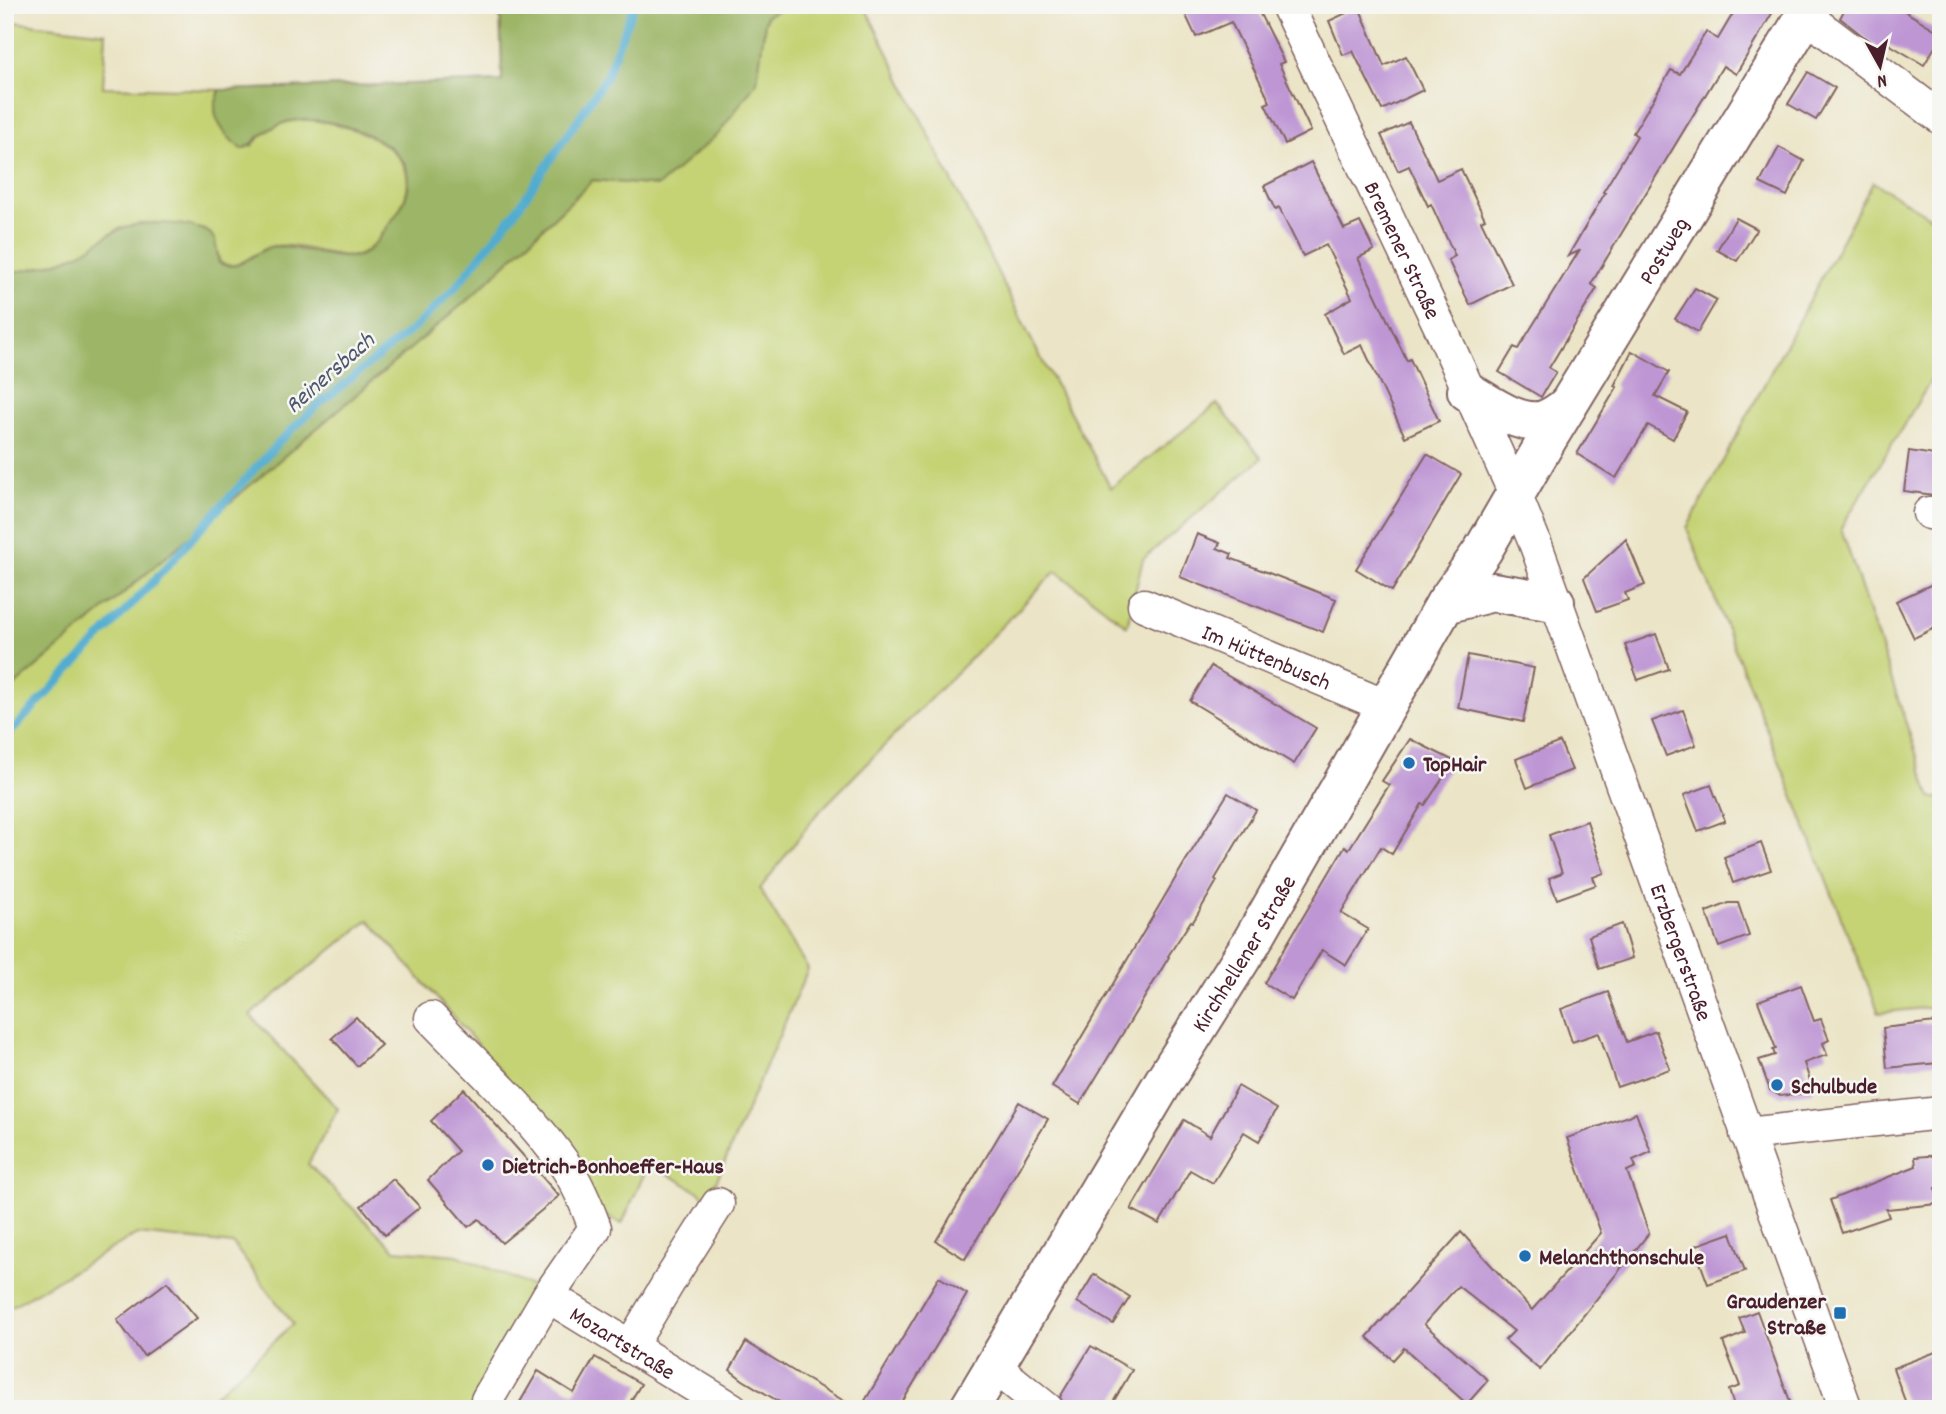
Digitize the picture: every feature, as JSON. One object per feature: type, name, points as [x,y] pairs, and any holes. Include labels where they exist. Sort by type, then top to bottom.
[{"type":"main road","name":"Postweg","points":[[1516,496],[1568,405],[1809,10]]},
{"type":"main road","points":[[1467,391],[1526,420],[1548,418],[1568,405]]},
{"type":"main road","name":"Kirchhellener Straße","points":[[969,1409],[1157,1092],[1251,943],[1446,604],[1516,496]]},
{"type":"main road","points":[[1446,604],[1493,592],[1555,602]]},
{"type":"street","name":"Bremener Straße","points":[[1287,5],[1443,331],[1467,391],[1516,496]]},
{"type":"street","points":[[1809,10],[1941,118]]},
{"type":"street","name":"Erzbergerstraße","points":[[1516,496],[1846,1409]]},
{"type":"street","name":"Im Hüttenbusch","points":[[1144,605],[1388,707]]},
{"type":"street","points":[[431,1018],[518,1108],[556,1154],[582,1196],[595,1227],[548,1296],[487,1400]]},
{"type":"street","points":[[1746,1134],[1941,1113]]},
{"type":"street","points":[[630,1347],[718,1204]]},
{"type":"street","name":"Mozartstraße","points":[[548,1296],[732,1409]]},
{"type":"street","points":[[994,1366],[1047,1409]]},
{"type":"green space","points":[[500,5],[788,5],[766,16],[757,81],[719,133],[658,186],[593,180],[472,296],[5,694],[5,274],[60,261],[120,229],[153,223],[190,226],[210,233],[215,240],[219,263],[227,265],[240,263],[273,246],[339,257],[363,254],[378,239],[404,201],[409,180],[402,160],[392,149],[362,132],[312,120],[293,121],[277,126],[242,149],[228,136],[217,119],[215,105],[220,90],[502,81]]},
{"type":"green space","points":[[788,5],[864,5],[1035,347],[1111,488],[1217,404],[1262,458],[1143,559],[1127,626],[1056,571],[816,815],[760,889],[808,969],[709,1198],[649,1163],[622,1224],[598,1212],[543,1120],[369,920],[250,1015],[338,1109],[308,1164],[395,1250],[457,1255],[538,1289],[470,1409],[200,1409],[293,1324],[233,1244],[137,1234],[5,1310],[5,694],[472,296],[593,180],[657,186],[757,81],[766,15]]},
{"type":"green space","points":[[5,21],[106,33],[103,87],[220,90],[216,111],[221,125],[251,147],[271,129],[296,120],[333,124],[371,137],[385,145],[404,166],[407,191],[401,206],[376,242],[357,256],[293,246],[275,246],[241,263],[227,265],[220,263],[216,247],[205,230],[155,223],[119,229],[80,254],[49,266],[5,274]]},
{"type":"green space","points":[[1873,182],[1941,223],[1941,364],[1841,528],[1931,798],[1941,798],[1941,1006],[1879,1013],[1687,528]]},
{"type":"building","points":[[1181,5],[1268,5],[1258,10],[1284,62],[1279,64],[1311,131],[1285,144],[1265,104],[1270,102],[1231,22],[1196,37]]},
{"type":"building","points":[[1738,5],[1777,5],[1736,74],[1723,66],[1591,284],[1597,288],[1549,368],[1556,372],[1541,397],[1499,372],[1514,347],[1518,349],[1579,251],[1568,256],[1637,136],[1633,133],[1671,70],[1680,74],[1706,32],[1718,39]]},
{"type":"building","points":[[1847,5],[1909,5],[1906,12],[1941,33],[1941,37],[1924,65],[1887,43],[1882,51],[1840,18]]},
{"type":"building","points":[[1359,7],[1384,66],[1406,56],[1423,90],[1382,110],[1353,51],[1343,55],[1329,21]]},
{"type":"building","points":[[1808,72],[1835,88],[1816,120],[1788,104]]},
{"type":"building","points":[[1409,122],[1437,180],[1461,169],[1485,219],[1481,221],[1512,284],[1470,305],[1448,260],[1455,256],[1431,204],[1428,206],[1409,166],[1398,171],[1381,135]]},
{"type":"building","points":[[1779,147],[1804,161],[1787,196],[1760,183]]},
{"type":"building","points":[[1311,162],[1344,229],[1360,222],[1374,250],[1358,258],[1439,421],[1405,437],[1362,345],[1344,354],[1325,314],[1352,298],[1326,245],[1303,256],[1279,208],[1275,210],[1264,186]]},
{"type":"building","points":[[1736,218],[1757,229],[1737,261],[1717,250]]},
{"type":"building","points":[[1695,288],[1717,300],[1698,332],[1675,319]]},
{"type":"building","points":[[1632,351],[1669,372],[1655,396],[1687,412],[1673,439],[1648,425],[1616,478],[1577,454],[1617,387],[1614,386]]},
{"type":"building","points":[[1909,451],[1941,456],[1941,496],[1904,491]]},
{"type":"building","points":[[1427,454],[1461,474],[1392,591],[1356,569]]},
{"type":"building","points":[[1197,534],[1220,543],[1217,548],[1232,554],[1230,558],[1336,599],[1323,632],[1180,577]]},
{"type":"building","points":[[1626,539],[1645,585],[1625,593],[1628,600],[1597,611],[1584,578]]},
{"type":"building","points":[[1941,580],[1941,625],[1914,638],[1896,601]]},
{"type":"building","points":[[1656,634],[1669,669],[1638,680],[1625,645]]},
{"type":"building","points":[[1468,655],[1534,668],[1523,722],[1458,708]]},
{"type":"building","points":[[1211,666],[1316,728],[1294,764],[1190,701]]},
{"type":"building","points":[[1683,710],[1696,745],[1666,756],[1652,721]]},
{"type":"building","points":[[1410,739],[1454,761],[1425,805],[1422,804],[1392,854],[1381,847],[1341,913],[1368,929],[1346,965],[1322,950],[1292,1000],[1264,983],[1345,846],[1349,849],[1389,785],[1382,781]]},
{"type":"building","points":[[1560,742],[1572,770],[1527,788],[1516,759]]},
{"type":"building","points":[[1711,785],[1725,821],[1698,831],[1684,795]]},
{"type":"building","points":[[1228,793],[1256,810],[1193,922],[1191,921],[1168,956],[1080,1104],[1052,1087]]},
{"type":"building","points":[[1587,821],[1604,873],[1593,877],[1596,885],[1557,899],[1549,878],[1562,873],[1549,835]]},
{"type":"building","points":[[1761,843],[1771,870],[1733,883],[1724,857]]},
{"type":"building","points":[[1729,903],[1738,903],[1749,936],[1719,947],[1706,912]]},
{"type":"building","points":[[1622,924],[1632,958],[1599,969],[1589,936]]},
{"type":"building","points":[[1801,985],[1814,1021],[1821,1019],[1829,1040],[1823,1043],[1827,1055],[1804,1063],[1814,1092],[1780,1096],[1770,1090],[1759,1060],[1775,1055],[1773,1050],[1776,1049],[1758,1001]]},
{"type":"building","points":[[1608,992],[1627,1042],[1656,1031],[1670,1069],[1617,1087],[1599,1033],[1572,1042],[1561,1009]]},
{"type":"building","points":[[356,1017],[381,1045],[357,1066],[332,1038]]},
{"type":"building","points":[[1935,1022],[1938,1063],[1887,1068],[1883,1028]]},
{"type":"building","points":[[1238,1086],[1277,1109],[1259,1141],[1244,1132],[1213,1183],[1190,1170],[1159,1224],[1131,1209],[1184,1120],[1210,1136]]},
{"type":"building","name":"Dietrich-Bonhoeffer-Haus","points":[[464,1089],[559,1196],[502,1243],[479,1219],[468,1227],[428,1180],[458,1151],[431,1121]]},
{"type":"building","points":[[1019,1102],[1048,1119],[965,1259],[936,1241]]},
{"type":"building","points":[[1636,1113],[1651,1152],[1633,1160],[1636,1167],[1627,1171],[1649,1233],[1540,1370],[1505,1340],[1514,1331],[1458,1286],[1424,1324],[1488,1380],[1467,1404],[1404,1348],[1393,1360],[1367,1337],[1461,1232],[1532,1310],[1601,1233],[1567,1138]]},
{"type":"building","points":[[1941,1155],[1941,1188],[1936,1188],[1938,1204],[1886,1209],[1889,1217],[1842,1233],[1830,1200],[1916,1166],[1915,1157]]},
{"type":"building","points":[[393,1179],[420,1207],[385,1235],[361,1206]]},
{"type":"building","points":[[1731,1233],[1745,1271],[1708,1284],[1694,1246]]},
{"type":"building","points":[[1094,1274],[1130,1297],[1113,1324],[1077,1302]]},
{"type":"building","points":[[939,1277],[967,1294],[959,1308],[898,1409],[860,1409]]},
{"type":"building","points":[[167,1282],[197,1318],[144,1356],[117,1320]]},
{"type":"building","points":[[1757,1311],[1791,1404],[1777,1409],[1735,1409],[1729,1390],[1740,1386],[1723,1342],[1745,1333],[1739,1318]]},
{"type":"building","points":[[746,1342],[858,1409],[791,1409],[730,1370]]},
{"type":"building","points":[[1091,1346],[1132,1370],[1109,1409],[1065,1409],[1060,1397]]},
{"type":"building","points":[[1941,1350],[1941,1409],[1908,1409],[1893,1368]]},
{"type":"building","points":[[595,1357],[641,1384],[626,1409],[516,1409],[538,1371],[574,1393]]},
{"type":"waterway","name":"Reinersbach","points":[[5,738],[151,584],[280,441],[317,406],[416,326],[455,288],[516,211],[605,79],[634,5]]},
{"type":"place","name":"TopHair","points":[[1409,763]]},
{"type":"place","name":"Schulbude","points":[[1777,1085]]},
{"type":"place","name":"Dietrich-Bonhoeffer-Haus","points":[[488,1165]]},
{"type":"place","name":"Melanchthonschule","points":[[1525,1256]]},
{"type":"place","name":"Graudenzer Straße","points":[[1840,1313]]}]
